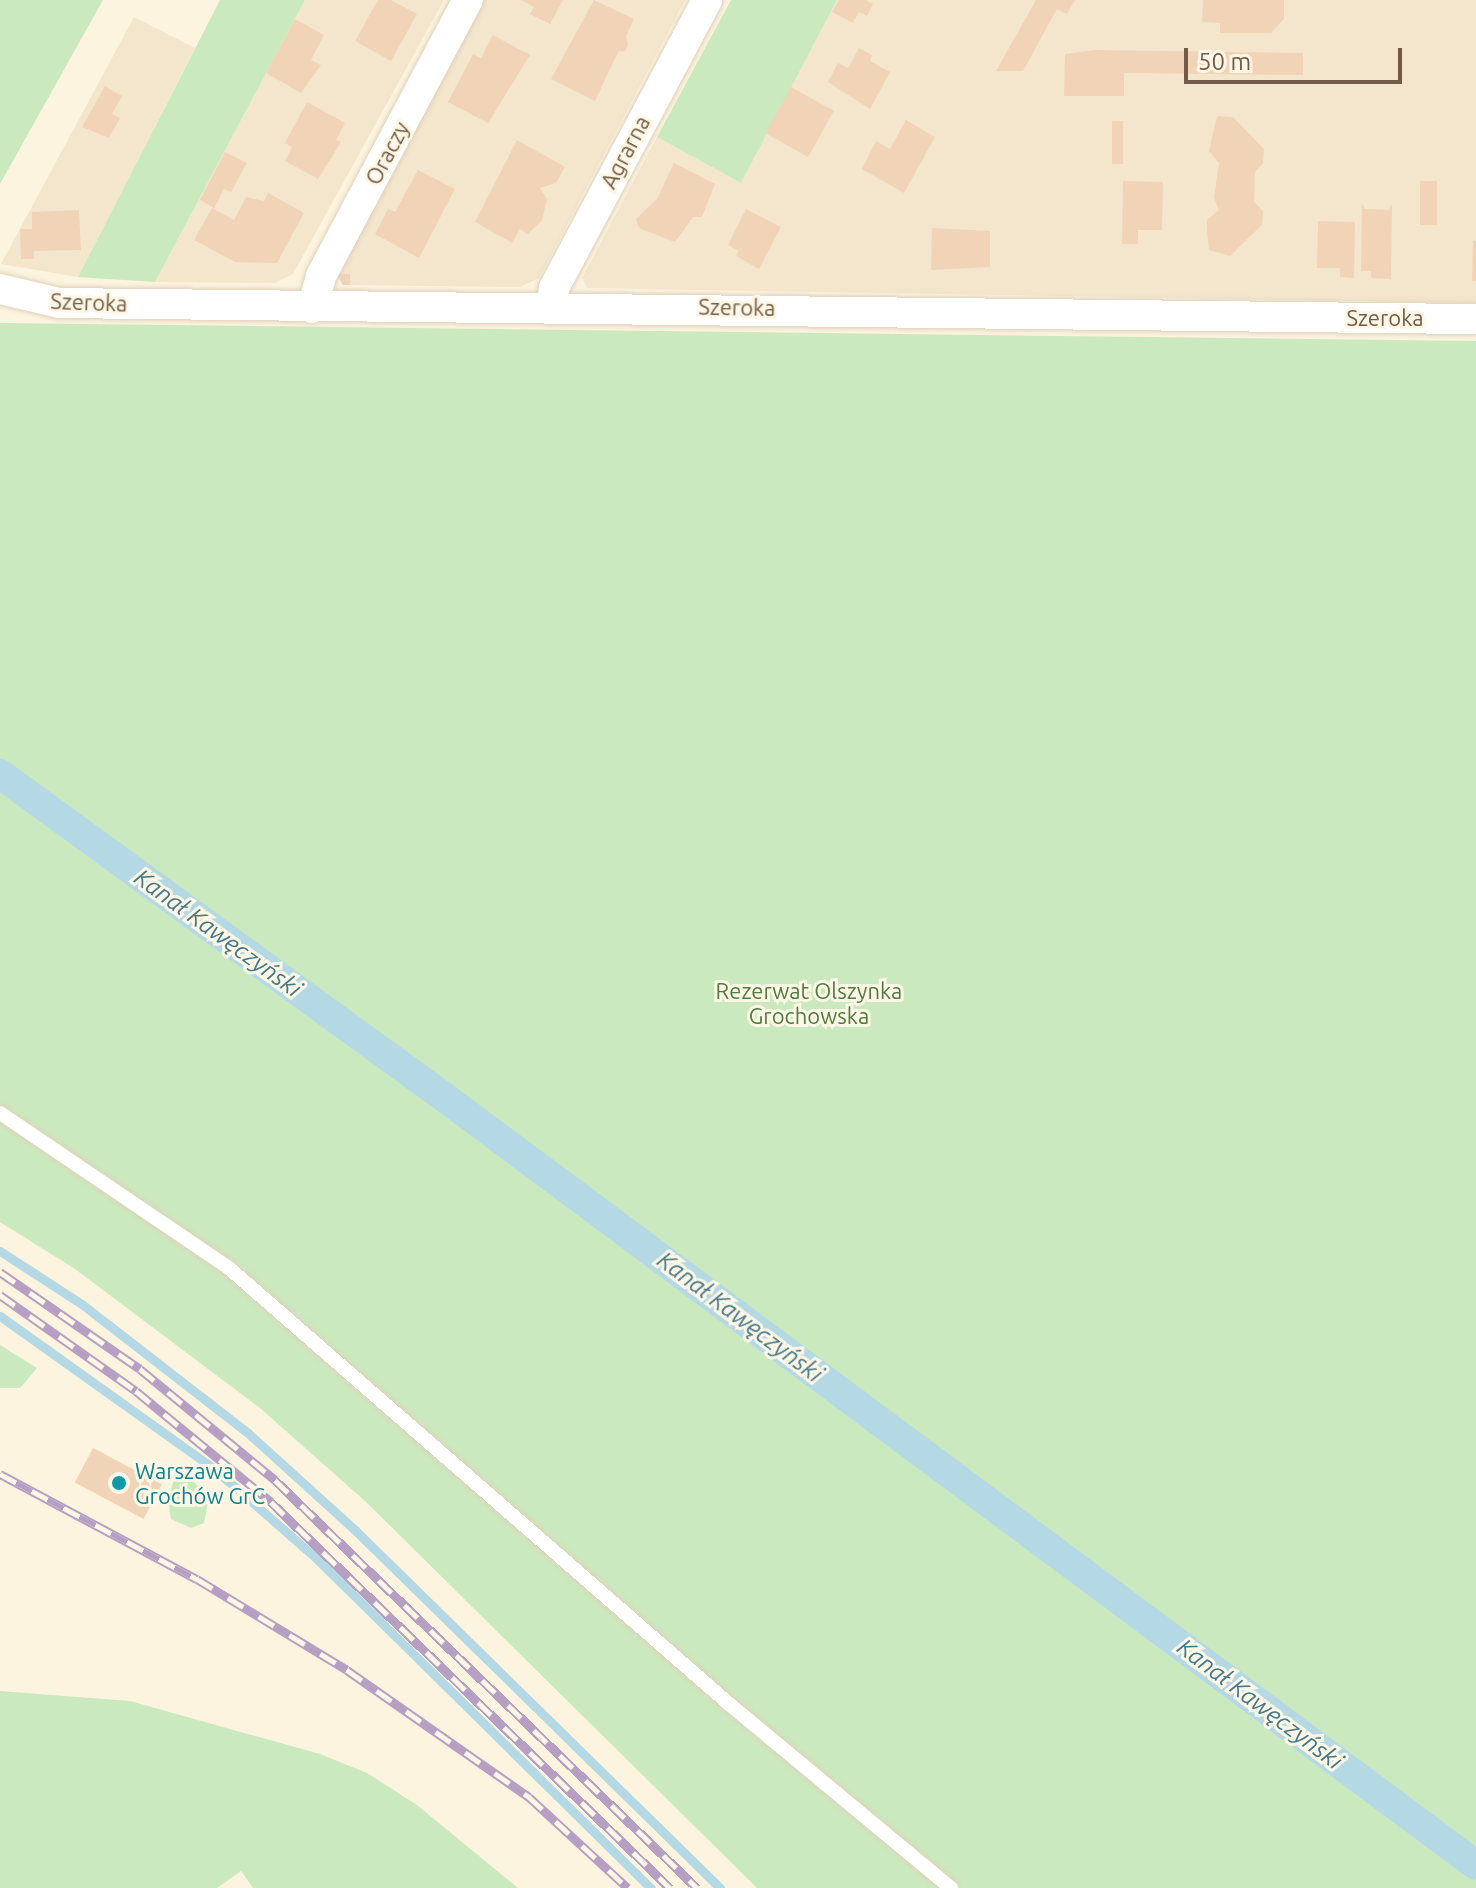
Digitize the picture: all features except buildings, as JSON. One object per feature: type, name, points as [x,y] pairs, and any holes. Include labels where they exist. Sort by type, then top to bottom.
[{"type":"street","name":"Oraczy","points":[[312,308],[321,276],[468,0]]},
{"type":"street","name":"Agrarna","points":[[552,307],[554,288],[707,0]]},
{"type":"street","name":"Szeroka","points":[[0,289],[59,303],[1476,319]]},
{"type":"lane","points":[[0,1113],[230,1269],[728,1703],[951,1888]]},
{"type":"shaded area","points":[[305,0],[444,0],[293,274],[275,283],[155,282]]},
{"type":"shaded area","points":[[483,0],[685,0],[539,278],[520,287],[343,285],[337,274]]},
{"type":"shaded area","points":[[837,0],[1476,0],[1476,303],[587,288],[582,278],[657,137],[741,183]]},
{"type":"shaded area","points":[[134,17],[195,48],[78,277],[1,264]]},
{"type":"green space","points":[[0,0],[103,0],[0,184]]},
{"type":"green space","points":[[220,0],[305,0],[155,282],[78,277]]},
{"type":"green space","points":[[731,0],[837,0],[741,183],[657,137]]},
{"type":"green space","name":"Rezerwat Olszynka Grochowska","points":[[0,323],[1476,341],[1476,1888],[757,1888],[365,1501],[260,1408],[75,1269],[0,1222]]},
{"type":"green space","points":[[0,1345],[37,1368],[20,1388],[0,1388]]},
{"type":"green space","points":[[190,1478],[209,1497],[204,1523],[191,1528],[171,1519],[168,1501],[173,1482]]},
{"type":"green space","points":[[0,1691],[130,1701],[320,1754],[367,1773],[417,1805],[518,1888],[253,1888],[241,1871],[217,1888],[0,1888]]},
{"type":"waterway","name":"Kanał Kawęczyński","points":[[0,774],[448,1100],[1476,1865]]},
{"type":"waterway","points":[[0,1251],[83,1305],[248,1433],[356,1531],[720,1888]]},
{"type":"waterway","points":[[0,1316],[213,1468],[314,1556],[651,1888]]},
{"type":"railway","points":[[0,1272],[140,1369],[275,1480],[697,1888]]},
{"type":"railway","points":[[0,1295],[136,1391],[271,1502],[670,1888]]},
{"type":"railway","points":[[0,1474],[197,1579],[347,1670],[529,1797],[628,1888]]},
{"type":"place","name":"Warszawa Grochów GrC","points":[[119,1483]]}]
